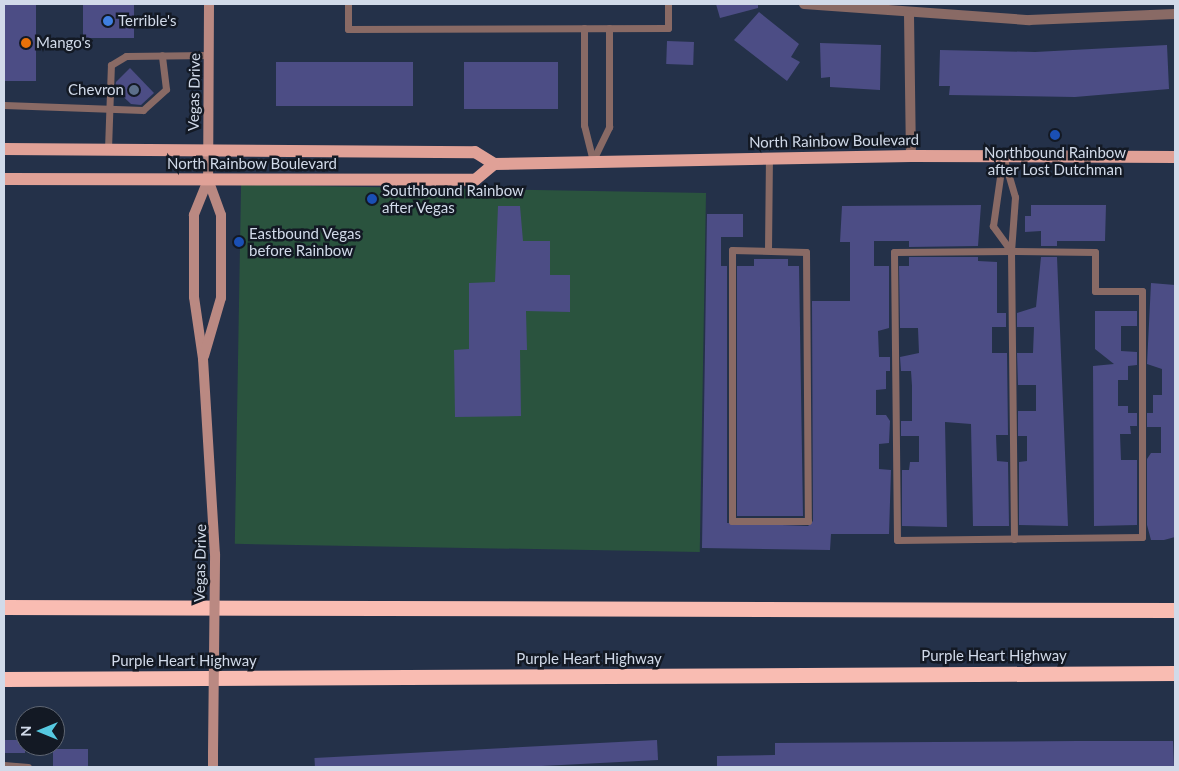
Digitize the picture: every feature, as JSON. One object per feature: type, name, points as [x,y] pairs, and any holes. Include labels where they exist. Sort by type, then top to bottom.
[{"type":"highway","points":[[4,607],[1175,610]]},
{"type":"highway","name":"Purple Heart Highway","points":[[4,679],[1175,673]]},
{"type":"highway","points":[[4,683],[55,679]]},
{"type":"main road","name":"Vegas Drive","points":[[203,359],[221,298],[222,215],[208,180],[209,4]]},
{"type":"main road","name":"North Rainbow Boulevard","points":[[4,149],[475,152],[494,164],[593,160],[911,156],[1175,157]]},
{"type":"main road","name":"North Rainbow Boulevard","points":[[4,179],[475,180],[494,164]]},
{"type":"main road","name":"Vegas Drive","points":[[208,180],[194,215],[194,297],[203,359],[215,554],[213,767]]},
{"type":"street","points":[[804,4],[910,15],[1030,20],[1175,14]]},
{"type":"street","points":[[910,15],[911,156]]},
{"type":"lane","points":[[348,4],[348,29],[668,28],[668,4]]},
{"type":"lane","points":[[584,28],[584,125],[593,160]]},
{"type":"lane","points":[[593,160],[609,127],[609,28]]},
{"type":"lane","points":[[4,105],[109,106],[142,110],[166,89],[162,55]]},
{"type":"lane","points":[[108,149],[111,65],[126,56],[209,55]]},
{"type":"lane","points":[[1003,156],[993,226],[1011,251]]},
{"type":"lane","points":[[1003,156],[1015,197],[1011,251],[1014,539]]},
{"type":"lane","points":[[768,250],[769,158]]},
{"type":"lane","points":[[732,250],[768,250],[806,252],[808,521],[732,521],[732,250]]},
{"type":"lane","points":[[1011,251],[1095,252],[1095,291],[1142,291],[1142,537],[897,540],[894,252],[1011,251]]},
{"type":"lane","points":[[4,765],[28,767]]},
{"type":"green space","points":[[241,185],[706,193],[700,552],[235,544]]},
{"type":"building","points":[[4,4],[36,4],[36,81],[4,81]]},
{"type":"building","name":"Terrible's","points":[[83,4],[134,4],[134,38],[83,38]]},
{"type":"building","points":[[716,4],[758,4],[758,8],[720,18]]},
{"type":"building","points":[[759,12],[799,44],[791,57],[800,62],[787,81],[734,40]]},
{"type":"building","points":[[667,41],[694,42],[693,65],[666,64]]},
{"type":"building","points":[[820,43],[881,45],[880,90],[830,87],[830,77],[821,78]]},
{"type":"building","points":[[1167,45],[1169,89],[1075,97],[949,95],[950,86],[939,86],[940,50],[1035,52]]},
{"type":"building","points":[[276,62],[413,62],[413,106],[276,106]]},
{"type":"building","points":[[464,62],[558,62],[558,109],[464,109]]},
{"type":"building","points":[[130,68],[154,93],[141,105],[131,104],[115,89],[116,82]]},
{"type":"building","points":[[981,205],[978,246],[909,247],[909,241],[874,241],[874,266],[889,266],[889,328],[878,331],[879,357],[890,357],[890,371],[886,371],[886,389],[876,390],[876,415],[886,415],[890,421],[889,443],[879,444],[879,469],[891,470],[889,534],[831,534],[830,550],[702,548],[707,214],[743,214],[743,237],[721,237],[721,266],[727,266],[727,523],[808,526],[813,521],[812,301],[850,301],[850,242],[840,242],[842,206]]},
{"type":"building","points":[[1031,205],[1106,205],[1105,241],[1057,241],[1057,246],[1041,246],[1041,231],[1025,232],[1025,216],[1031,216]]},
{"type":"building","points":[[498,206],[520,206],[523,241],[550,241],[550,275],[570,275],[570,312],[526,311],[527,350],[520,350],[521,416],[455,417],[454,350],[469,349],[469,283],[495,282]]},
{"type":"building","points":[[909,257],[978,257],[978,261],[997,262],[997,313],[1006,313],[1006,327],[992,327],[992,353],[1007,353],[1008,435],[996,435],[997,461],[1008,462],[1009,526],[973,526],[971,424],[945,422],[947,527],[902,526],[902,470],[909,470],[910,462],[919,462],[919,436],[901,436],[901,421],[912,421],[912,386],[911,371],[901,371],[900,357],[919,353],[918,328],[900,328],[899,266],[909,266]]},
{"type":"building","points":[[1041,257],[1057,257],[1068,526],[1019,525],[1019,462],[1027,461],[1027,436],[1018,436],[1018,411],[1036,411],[1036,385],[1018,385],[1017,353],[1033,353],[1034,327],[1017,327],[1017,313],[1036,307]]},
{"type":"building","points":[[754,259],[788,259],[788,266],[799,266],[803,516],[737,516],[737,266],[754,266]]},
{"type":"building","points":[[1151,283],[1175,285],[1175,537],[1164,540],[1151,540],[1147,525],[1147,459],[1151,453],[1161,453],[1161,427],[1147,427],[1147,413],[1153,413],[1153,395],[1162,395],[1162,369],[1147,364]]},
{"type":"building","points":[[1095,311],[1137,311],[1137,326],[1121,326],[1121,351],[1137,352],[1137,365],[1128,366],[1128,380],[1118,380],[1118,406],[1128,406],[1128,413],[1137,413],[1137,426],[1130,426],[1131,434],[1120,434],[1121,460],[1137,460],[1137,525],[1094,526],[1093,366],[1114,364],[1095,349]]},
{"type":"building","points":[[4,740],[15,740],[15,753],[4,753]]},
{"type":"building","points":[[657,740],[658,760],[524,767],[315,767],[314,758]]},
{"type":"building","points":[[1173,741],[1174,767],[717,767],[717,756],[775,755],[775,743]]},
{"type":"building","points":[[65,749],[88,749],[88,767],[53,767],[53,756],[65,756]]},
{"type":"place","name":"Terrible's","points":[[108,21]]},
{"type":"place","name":"Mango's","points":[[26,43]]},
{"type":"place","name":"Chevron","points":[[134,90]]},
{"type":"place","name":"Northbound Rainbow after Lost Dutchman","points":[[1055,135]]},
{"type":"place","name":"Southbound Rainbow after Vegas","points":[[372,199]]},
{"type":"place","name":"Eastbound Vegas before Rainbow","points":[[239,242]]}]
